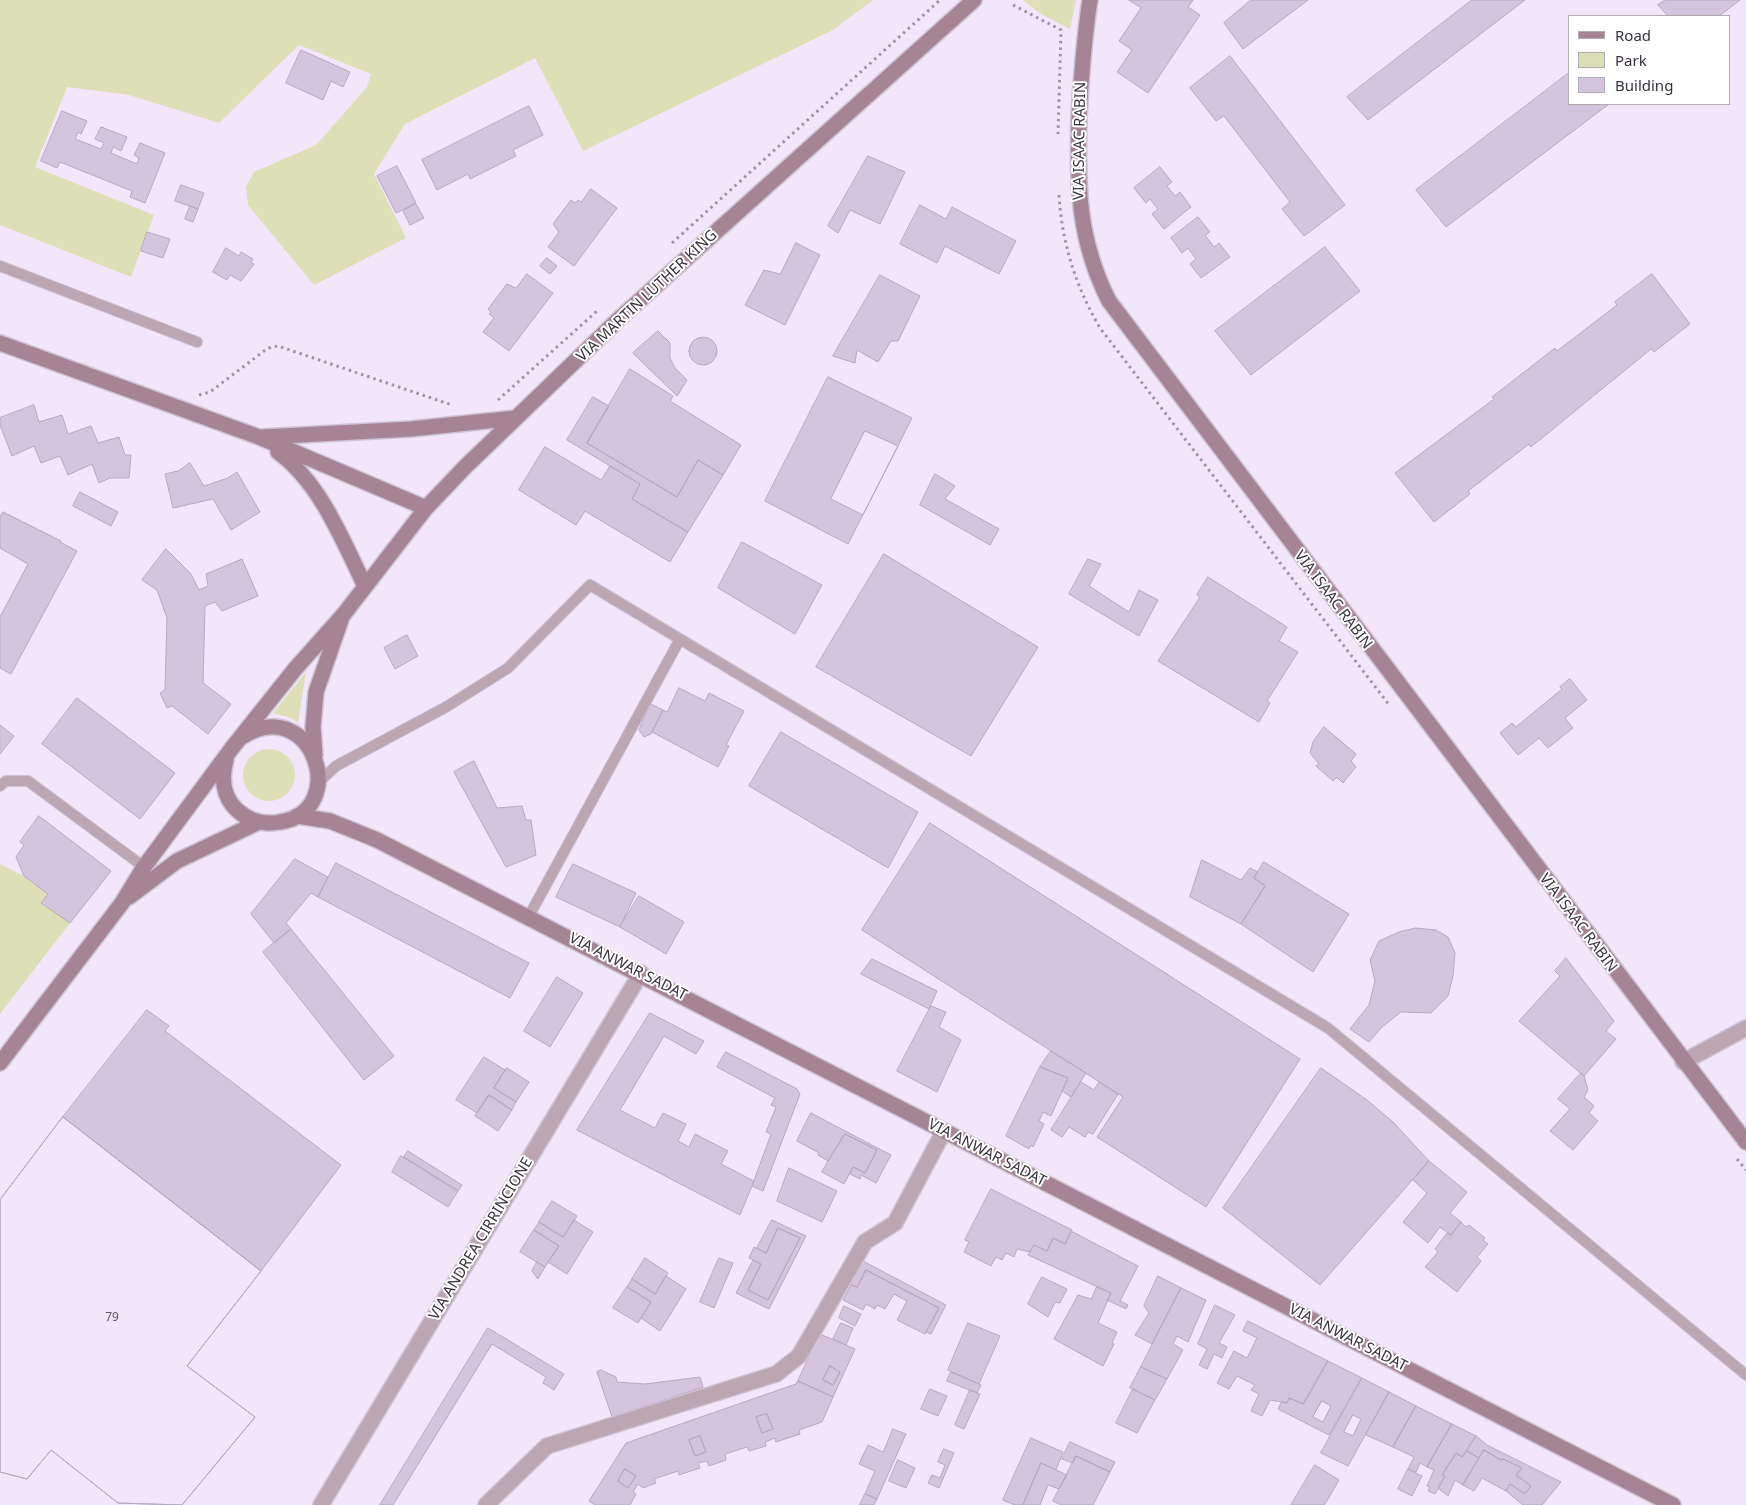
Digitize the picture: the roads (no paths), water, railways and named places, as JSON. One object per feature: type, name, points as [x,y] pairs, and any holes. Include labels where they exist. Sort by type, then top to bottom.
[{"type":"street","name":"VIA MARTIN LUTHER KING","points":[[344,614],[426,508],[515,418],[619,319],[974,0]]},
{"type":"street","name":"VIA ISAAC RABIN","points":[[1090,0],[1084,40],[1080,100],[1079,202],[1088,252],[1109,301],[1683,1062],[1746,1142]]},
{"type":"street","points":[[0,343],[259,437],[426,508]]},
{"type":"street","points":[[259,437],[411,429],[515,418]]},
{"type":"street","points":[[259,437],[296,465],[301,472],[338,531],[365,586]]},
{"type":"street","points":[[0,1063],[122,903],[144,867],[239,740],[295,669],[344,614]]},
{"type":"street","points":[[315,756],[316,692],[344,614]]},
{"type":"street","points":[[226,758],[223,770],[223,784],[228,797],[246,817],[259,822],[285,822],[297,816],[307,807],[314,796],[318,783],[319,769],[315,756],[307,743],[295,734],[281,728],[266,728],[252,731],[239,740]]},
{"type":"street","name":"VIA ANWAR SADAT","points":[[297,816],[330,821],[359,832],[529,916],[1673,1505]]},
{"type":"street","points":[[122,903],[177,861],[259,822]]},
{"type":"street","name":"VIA ANDREA CIRRINCIONE","points":[[321,1505],[641,973]]},
{"type":"street","points":[[1683,1062],[1746,1028]]},
{"type":"street","points":[[486,1505],[547,1446],[776,1374],[798,1356],[865,1242],[895,1223],[944,1131]]},
{"type":"lane","points":[[0,266],[196,342]]},
{"type":"lane","points":[[318,783],[336,766],[446,707],[508,668],[590,585],[1328,1028],[1746,1375]]},
{"type":"lane","points":[[529,916],[680,639]]},
{"type":"lane","points":[[0,786],[6,782],[28,781],[144,867]]}]
